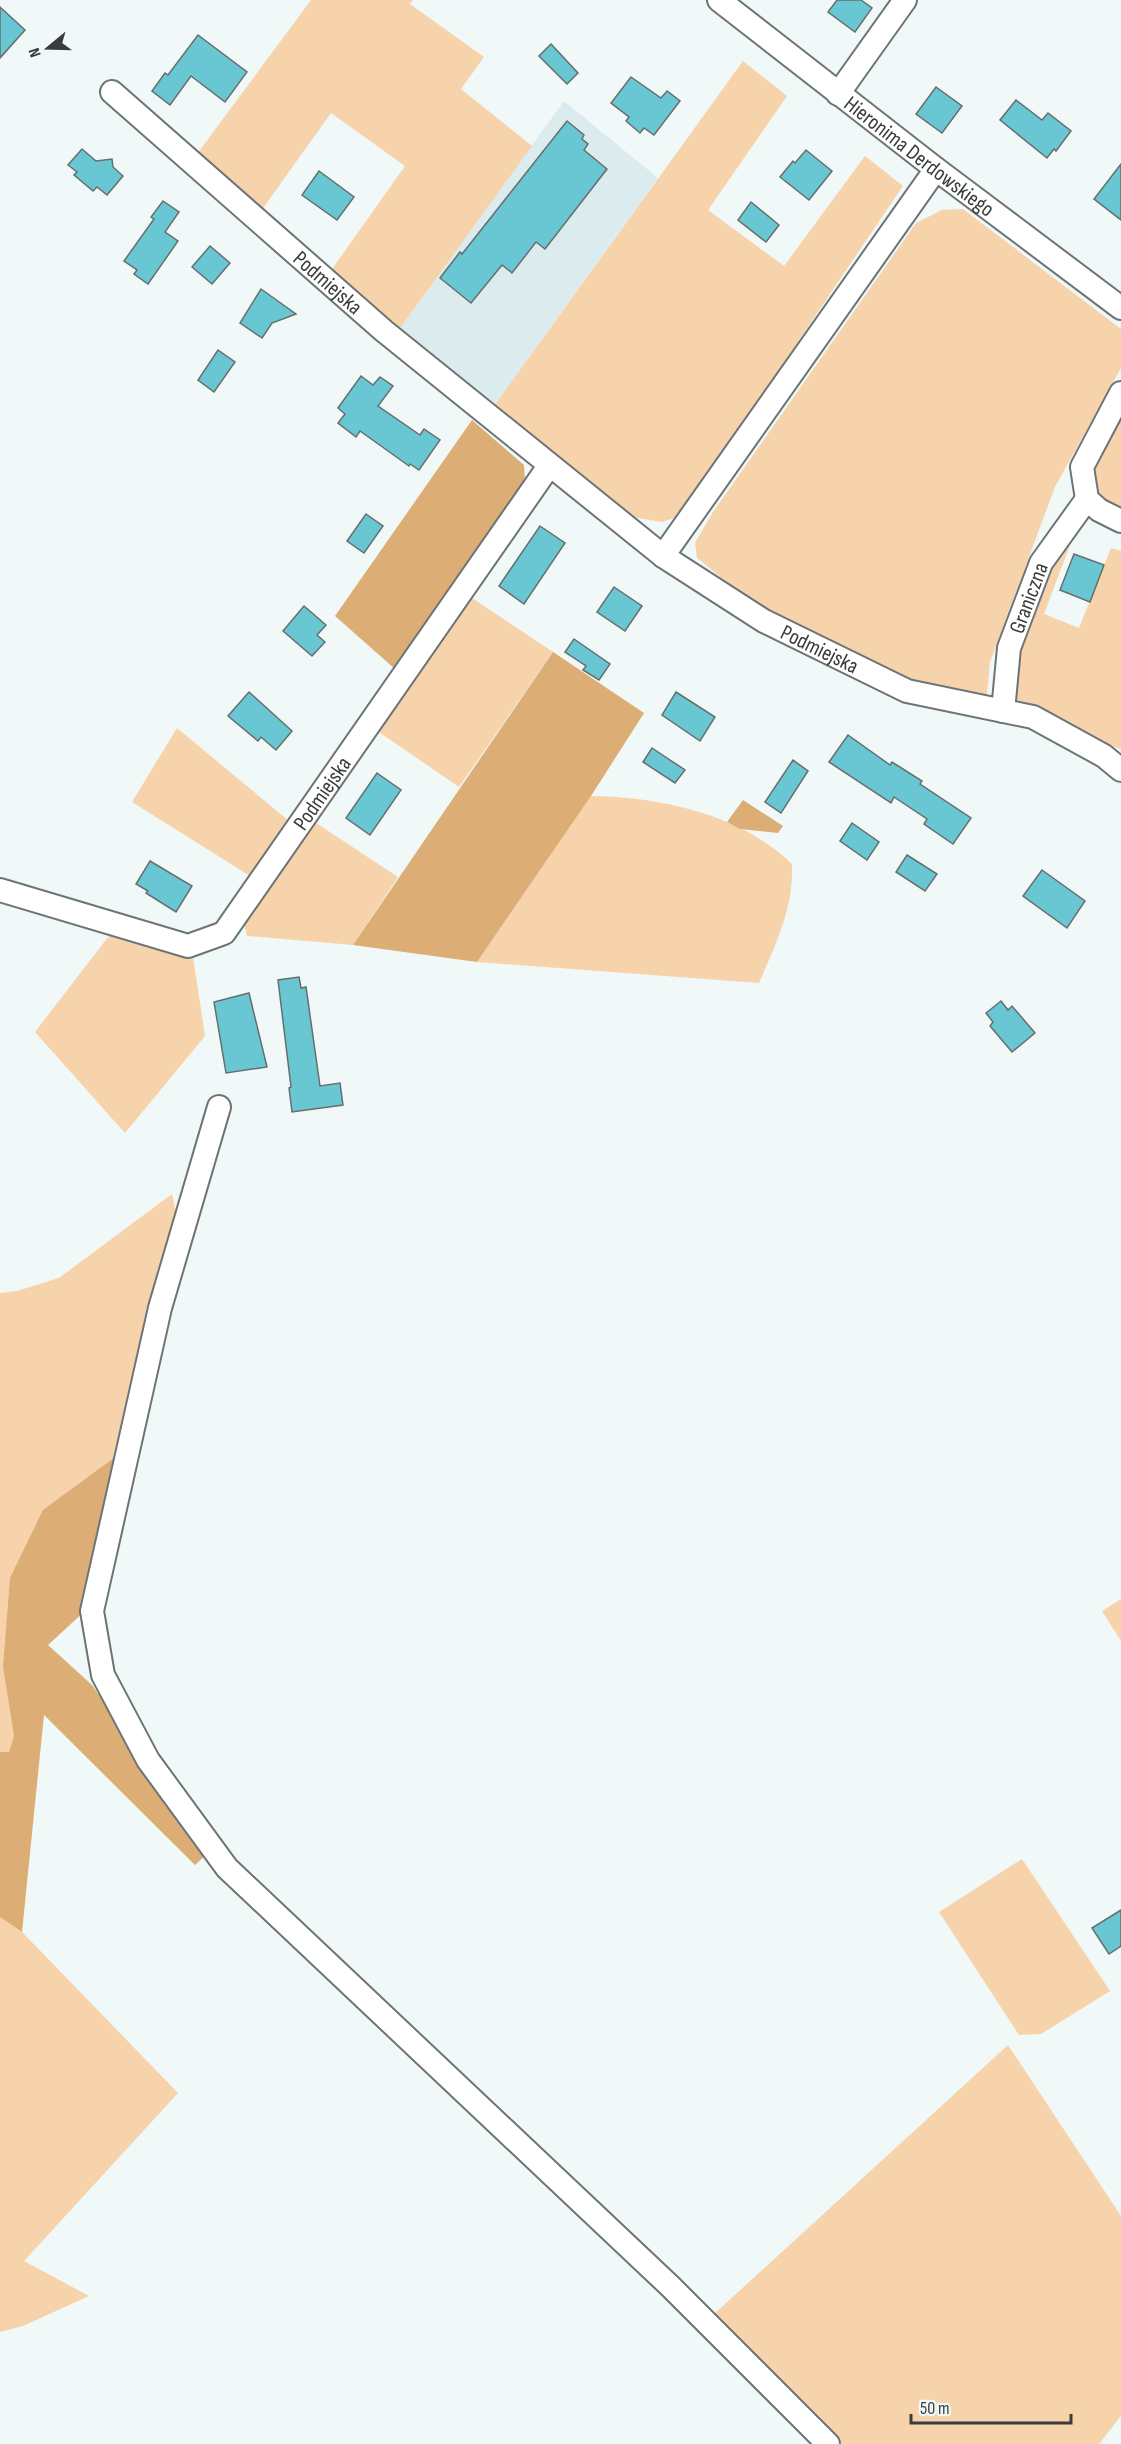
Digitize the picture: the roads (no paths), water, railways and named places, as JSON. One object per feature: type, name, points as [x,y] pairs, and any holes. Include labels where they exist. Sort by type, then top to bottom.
[{"type":"street","name":"Hieronima Derdowskiego","points":[[719,0],[838,94],[1121,308]]},
{"type":"street","points":[[838,94],[905,0]]},
{"type":"street","name":"Podmiejska","points":[[112,92],[384,332],[663,556],[764,621],[907,691],[1033,717],[1104,756],[1121,770]]},
{"type":"street","points":[[663,556],[936,169]]},
{"type":"street","points":[[1121,393],[1082,467],[1087,499],[1099,510],[1121,521]]},
{"type":"street","name":"Podmiejska","points":[[3,889],[188,946],[224,933],[549,466]]},
{"type":"street","name":"Graniczna","points":[[1003,711],[1009,648],[1041,563],[1087,499]]},
{"type":"street","points":[[219,1107],[160,1308],[92,1611],[103,1675],[148,1760],[227,1868],[671,2287],[828,2444]]}]
